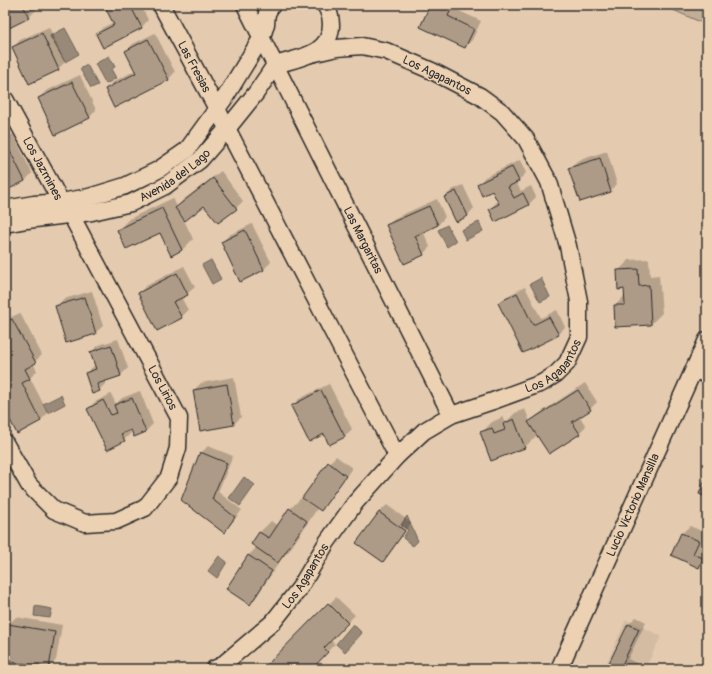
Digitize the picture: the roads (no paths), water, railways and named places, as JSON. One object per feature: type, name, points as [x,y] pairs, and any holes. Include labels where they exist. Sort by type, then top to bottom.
[{"type":"street","name":"Las Fresias","points":[[161,5],[227,129]]},
{"type":"street","points":[[245,5],[267,33],[271,42],[277,49],[284,54],[293,56],[307,56]]},
{"type":"street","name":"Avenida del Lago","points":[[5,224],[27,220],[66,208],[89,197],[125,186],[158,170],[187,150],[224,99],[264,31],[267,13],[272,5]]},
{"type":"street","points":[[264,31],[275,65],[307,56],[320,48],[327,40],[331,30],[331,19],[328,8],[325,5]]},
{"type":"street","name":"Los Agapantos","points":[[214,669],[221,666],[273,622],[299,588],[327,542],[355,503],[397,456],[424,431],[451,415],[542,383],[556,374],[567,363],[579,337],[579,301],[568,246],[549,182],[526,139],[502,112],[480,96],[432,71],[386,51],[362,46],[337,48],[307,56]]},
{"type":"street","name":"Avenida del Lago","points":[[5,209],[34,204],[92,212],[131,203],[165,186],[200,160],[256,93],[275,65]]},
{"type":"street","name":"Las Margaritas","points":[[275,65],[451,415]]},
{"type":"street","name":"Los Jazmines","points":[[5,99],[66,208]]},
{"type":"street","points":[[227,129],[397,456]]},
{"type":"street","name":"Los Lirios","points":[[5,442],[29,485],[54,510],[85,523],[116,521],[145,508],[169,477],[178,448],[179,418],[66,208]]},
{"type":"street","name":"Lucio Victorio Mansilla","points":[[558,669],[700,372],[707,340]]}]
